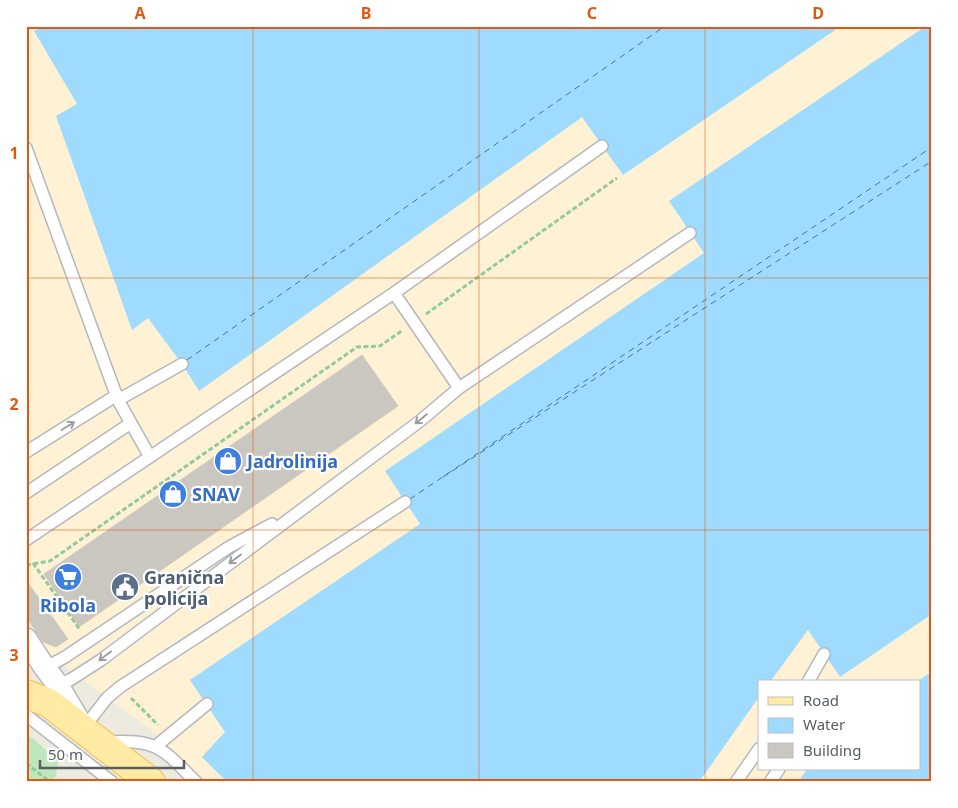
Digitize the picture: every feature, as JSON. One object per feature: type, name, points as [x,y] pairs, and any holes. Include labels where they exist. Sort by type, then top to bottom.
[{"type":"main road","points":[[34,670],[40,699],[93,736],[151,782]]},
{"type":"street","points":[[26,639],[34,670]]},
{"type":"lane","points":[[26,540],[394,293],[602,146]]},
{"type":"lane","points":[[26,148],[118,398],[150,457]]},
{"type":"lane","points":[[112,782],[40,699],[85,671],[420,421],[459,388],[690,233]]},
{"type":"lane","points":[[394,293],[459,388]]},
{"type":"lane","points":[[26,452],[118,398],[182,364]]},
{"type":"lane","points":[[26,493],[131,423]]},
{"type":"lane","points":[[196,782],[172,758],[156,746],[93,736],[106,698],[120,687],[405,502]]},
{"type":"lane","points":[[34,670],[65,657],[230,547],[304,507]]},
{"type":"lane","points":[[809,680],[824,654]]},
{"type":"lane","points":[[156,746],[206,704]]},
{"type":"lane","points":[[736,782],[758,750]]},
{"type":"lane","points":[[770,782],[778,770]]},
{"type":"path","points":[[26,565],[50,561],[357,347],[380,346],[617,178]]},
{"type":"path","points":[[32,563],[81,632]]},
{"type":"path","points":[[26,763],[50,782]]},
{"type":"shaded area","points":[[26,26],[43,26],[34,31],[78,104],[56,116],[132,330],[148,318],[182,364],[199,391],[582,117],[623,175],[841,26],[926,26],[669,201],[704,253],[386,471],[420,524],[191,680],[225,732],[202,757],[227,782],[207,782],[149,728],[48,654],[26,618]]},
{"type":"shaded area","points":[[932,614],[932,671],[920,680],[771,680],[808,630],[840,676]]},
{"type":"shaded area","points":[[758,698],[758,770],[806,770],[798,782],[699,782]]},
{"type":"green space","points":[[26,734],[58,762],[56,776],[51,782],[26,782]]},
{"type":"water","points":[[43,26],[841,26],[623,175],[582,117],[199,391],[182,364],[148,318],[132,330],[56,116],[77,104],[34,31]]},
{"type":"water","points":[[926,26],[932,26],[932,614],[840,677],[808,630],[771,680],[758,680],[758,698],[699,782],[227,782],[202,757],[225,732],[190,680],[420,524],[385,471],[704,253],[669,201]]},
{"type":"water","points":[[932,671],[932,782],[798,782],[806,770],[920,770],[920,680]]},
{"type":"building","points":[[362,355],[398,406],[79,627],[44,574]]},
{"type":"building","points":[[26,580],[68,639],[56,647],[43,642],[26,617]]},
{"type":"ferry route","points":[[187,360],[665,26]]},
{"type":"ferry route","points":[[410,499],[932,147]]},
{"type":"ferry route","points":[[443,477],[932,161]]},
{"type":"place","name":"Jadrolinija","points":[[228,461]]},
{"type":"place","name":"SNAV","points":[[173,494]]},
{"type":"place","name":"Ribola","points":[[68,577]]},
{"type":"place","name":"Granična policija","points":[[125,587]]}]
